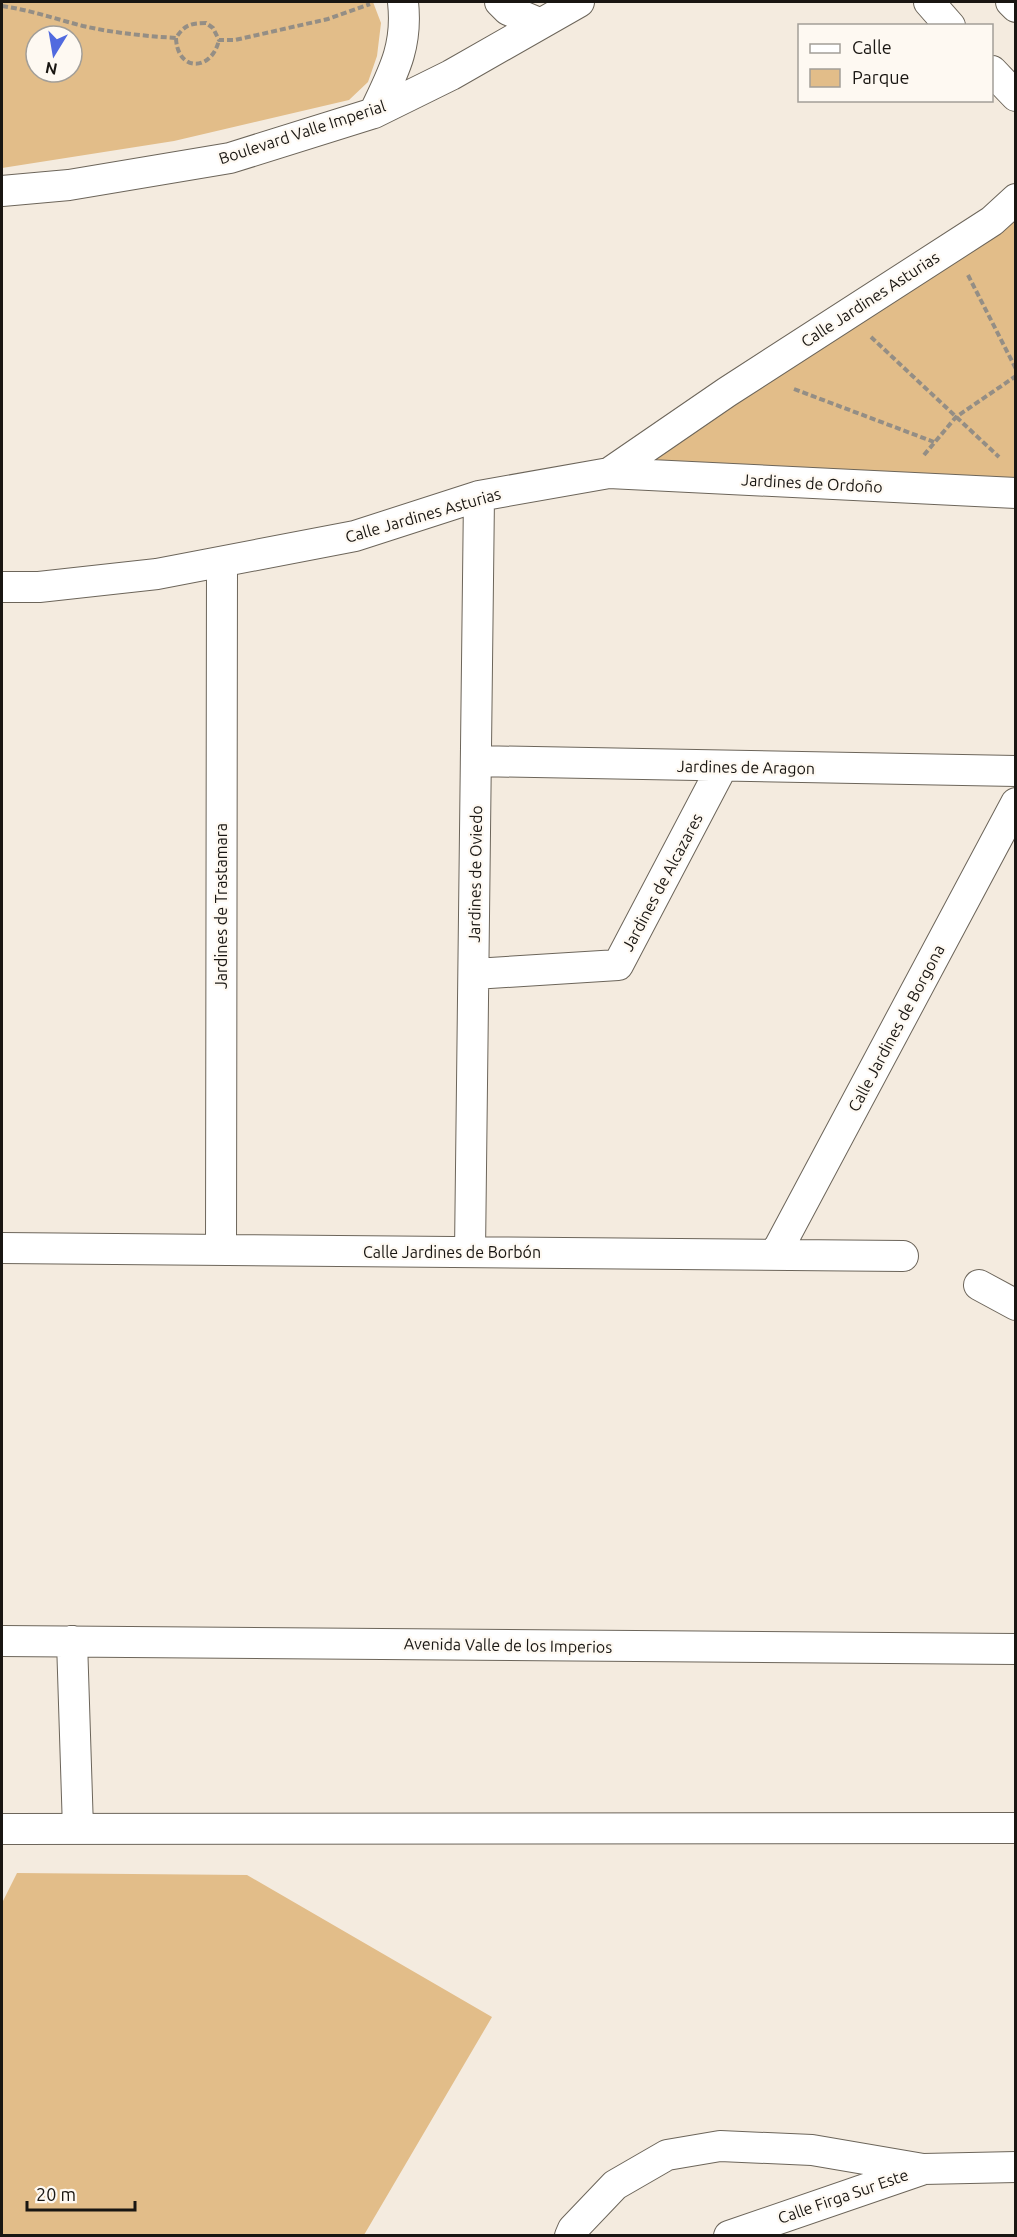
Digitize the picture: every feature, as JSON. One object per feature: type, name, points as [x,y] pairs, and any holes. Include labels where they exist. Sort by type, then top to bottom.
[{"type":"street","points":[[374,113],[399,61],[405,20],[403,2]]},
{"type":"street","points":[[500,2],[508,10],[539,23]]},
{"type":"street","name":"Boulevard Valle Imperial","points":[[2,191],[69,185],[230,158],[374,113],[451,75],[579,2]]},
{"type":"street","points":[[929,2],[948,24]]},
{"type":"street","points":[[1011,2],[1016,7]]},
{"type":"street","points":[[993,72],[1016,96]]},
{"type":"street","name":"Calle Jardines Asturias","points":[[2,587],[39,588],[158,574],[222,562],[355,536],[479,496],[609,473],[727,392],[992,221],[1016,199]]},
{"type":"street","name":"Jardines de Ordoño","points":[[609,473],[1016,493]]},
{"type":"street","name":"Jardines de Oviedo","points":[[470,1252],[479,496]]},
{"type":"street","name":"Jardines de Trastamara","points":[[221,1250],[222,562]]},
{"type":"street","name":"Jardines de Aragon","points":[[476,761],[1016,771]]},
{"type":"street","name":"Jardines de Alcazares","points":[[474,974],[618,965],[722,767]]},
{"type":"street","name":"Calle Jardines de Borgona","points":[[776,1253],[1016,803]]},
{"type":"street","name":"Calle Jardines de Borbón","points":[[2,1248],[776,1253],[903,1256]]},
{"type":"street","points":[[979,1285],[1016,1305]]},
{"type":"street","name":"Avenida Valle de los Imperios","points":[[2,1641],[1016,1649]]},
{"type":"street","points":[[72,1641],[78,1829]]},
{"type":"street","points":[[2,1829],[1016,1828]]},
{"type":"street","name":"Calle Firga Sur Este","points":[[570,2235],[615,2185],[668,2155],[720,2146],[812,2150],[923,2169],[1016,2167]]},
{"type":"street","name":"Calle Firga Sur Este","points":[[729,2235],[923,2169]]},
{"type":"path","points":[[219,40],[235,40],[328,19],[373,2]]},
{"type":"path","points":[[2,6],[28,9],[82,26],[130,35],[176,38]]},
{"type":"path","points":[[193,23],[206,23],[213,28],[219,40],[210,60],[197,64],[183,59],[177,49],[176,38],[183,27],[193,23]]},
{"type":"path","points":[[964,266],[1016,369]]},
{"type":"path","points":[[863,329],[1000,458]]},
{"type":"path","points":[[922,457],[956,417],[1016,376]]},
{"type":"path","points":[[790,388],[934,442]]},
{"type":"green space","points":[[2,2],[373,2],[381,23],[377,56],[368,82],[349,100],[174,141],[2,168]]},
{"type":"green space","points":[[1015,209],[1015,478],[623,469]]},
{"type":"green space","points":[[17,1873],[247,1875],[492,2017],[364,2235],[2,2235],[2,1903]]}]
